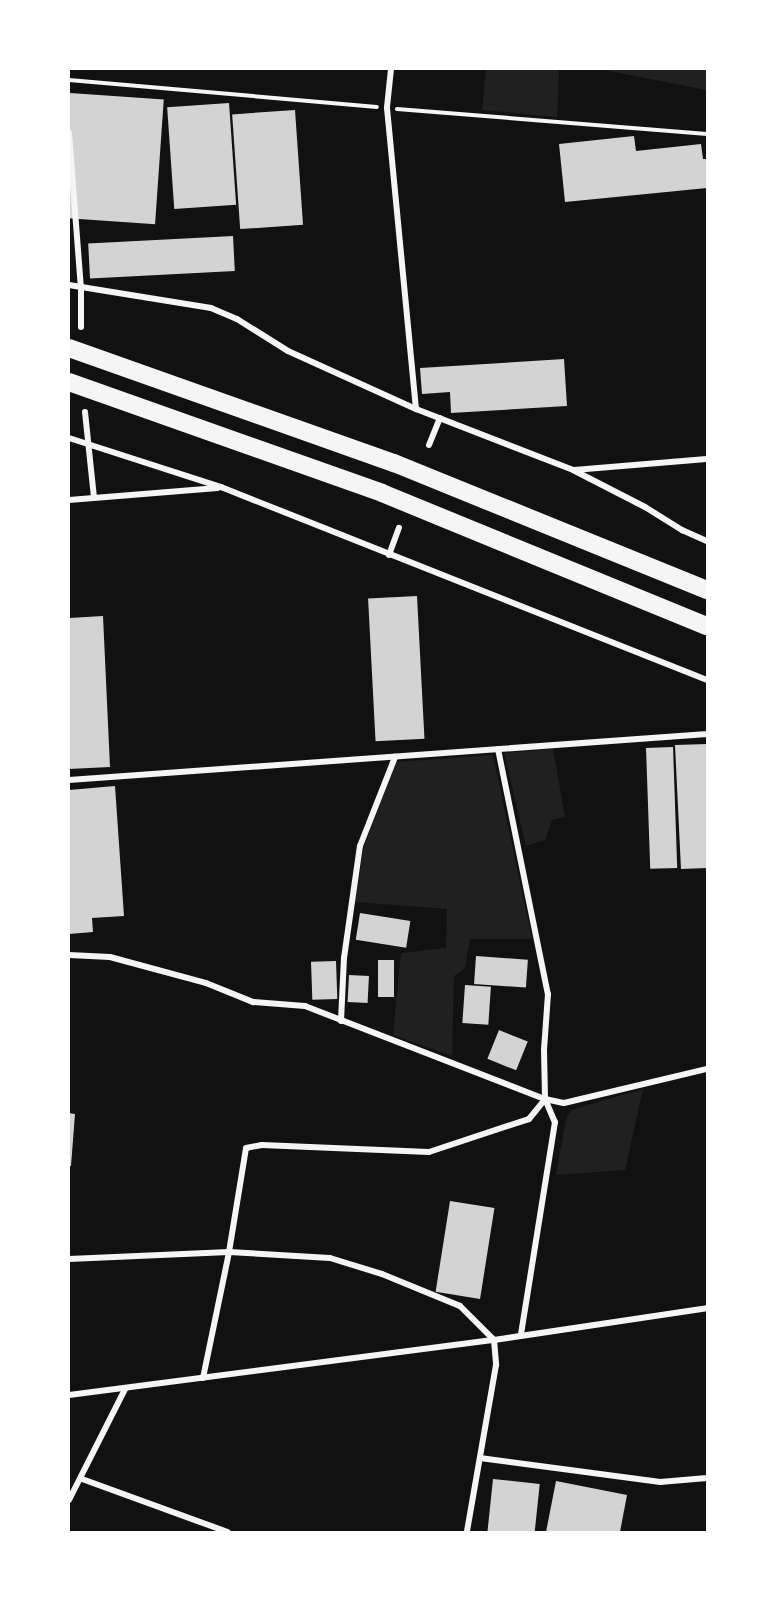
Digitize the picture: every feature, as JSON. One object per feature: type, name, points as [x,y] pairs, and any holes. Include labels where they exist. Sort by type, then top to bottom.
[{"type":"highway","points":[[69,348],[394,463],[707,590]]},
{"type":"highway","points":[[69,382],[382,493],[707,626]]},
{"type":"street","points":[[392,69],[387,108],[416,409]]},
{"type":"street","points":[[69,133],[81,289],[81,327]]},
{"type":"street","points":[[69,285],[81,289],[211,308],[237,319],[288,351],[416,409],[573,470],[645,507],[682,531],[707,541]]},
{"type":"street","points":[[85,412],[94,498]]},
{"type":"street","points":[[429,445],[440,418]]},
{"type":"street","points":[[69,438],[221,487],[707,680]]},
{"type":"street","points":[[573,470],[707,459]]},
{"type":"street","points":[[69,500],[221,487]]},
{"type":"street","points":[[389,555],[399,528]]},
{"type":"street","points":[[69,780],[707,734]]},
{"type":"street","points":[[498,749],[548,994],[544,1050],[545,1099],[555,1122],[520,1335]]},
{"type":"street","points":[[341,1021],[344,958],[360,846],[395,757]]},
{"type":"street","points":[[69,954],[110,957],[206,983],[253,1002],[305,1006],[545,1099],[564,1103],[707,1069]]},
{"type":"street","points":[[203,1378],[230,1251],[246,1148],[262,1145],[429,1152],[529,1119],[545,1099]]},
{"type":"street","points":[[69,1259],[230,1251],[330,1258],[382,1274],[460,1306],[494,1340],[496,1365],[467,1532]]},
{"type":"street","points":[[69,1395],[494,1340],[707,1308]]},
{"type":"street","points":[[69,1500],[82,1479],[125,1389]]},
{"type":"street","points":[[480,1458],[660,1482],[707,1478]]},
{"type":"street","points":[[82,1479],[228,1532]]},
{"type":"shaded area","points":[[486,69],[559,69],[557,117],[482,110]]},
{"type":"shaded area","points":[[599,69],[707,69],[707,92],[706,90]]},
{"type":"shaded area","points":[[553,749],[565,817],[552,820],[545,840],[526,846],[504,753]]},
{"type":"shaded area","points":[[493,755],[532,939],[470,939],[465,968],[454,976],[452,1056],[393,1035],[401,953],[446,948],[447,909],[355,902],[364,847],[396,762]]},
{"type":"shaded area","points":[[643,1089],[625,1170],[556,1175],[566,1119],[571,1110]]},
{"type":"building","points":[[70,93],[164,100],[155,224],[69,218]]},
{"type":"building","points":[[229,103],[236,205],[174,209],[167,107]]},
{"type":"building","points":[[295,110],[303,225],[240,229],[232,114]]},
{"type":"building","points":[[634,136],[636,151],[701,144],[703,159],[707,159],[707,188],[565,202],[559,144]]},
{"type":"building","points":[[233,236],[235,271],[90,279],[88,244]]},
{"type":"building","points":[[564,359],[567,406],[451,413],[450,392],[422,394],[420,368]]},
{"type":"building","points":[[417,596],[424,739],[376,741],[368,599]]},
{"type":"building","points":[[103,616],[110,767],[69,769],[69,618]]},
{"type":"building","points":[[707,744],[707,868],[681,869],[675,745]]},
{"type":"building","points":[[673,747],[677,868],[650,869],[646,748]]},
{"type":"building","points":[[115,786],[124,916],[92,918],[93,932],[69,934],[69,790]]},
{"type":"building","points":[[360,913],[410,921],[406,948],[356,940]]},
{"type":"building","points":[[476,956],[528,960],[526,988],[474,984]]},
{"type":"building","points":[[378,960],[394,960],[394,997],[378,997]]},
{"type":"building","points":[[336,961],[337,999],[312,1000],[311,962]]},
{"type":"building","points":[[349,975],[369,976],[368,1003],[348,1002]]},
{"type":"building","points":[[465,985],[491,987],[488,1025],[462,1023]]},
{"type":"building","points":[[499,1030],[528,1042],[516,1070],[487,1059]]},
{"type":"building","points":[[69,1113],[75,1114],[71,1166],[69,1166]]},
{"type":"building","points":[[450,1201],[494,1208],[480,1299],[436,1292]]},
{"type":"building","points":[[493,1479],[540,1484],[535,1532],[487,1532]]},
{"type":"building","points":[[556,1481],[627,1495],[620,1532],[546,1532]]}]
